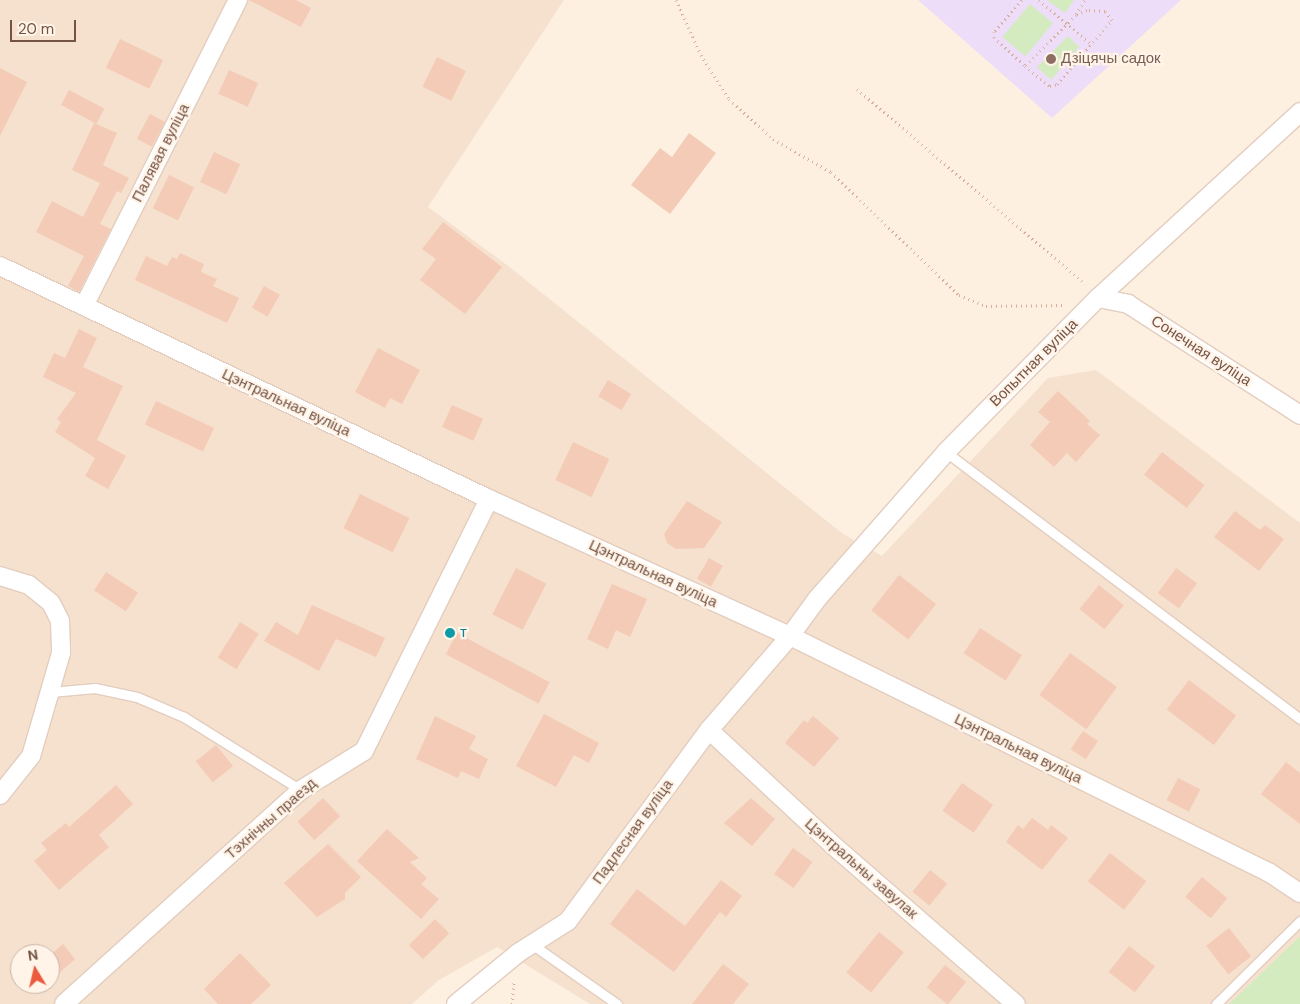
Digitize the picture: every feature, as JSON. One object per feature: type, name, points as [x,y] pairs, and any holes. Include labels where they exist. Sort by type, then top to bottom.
[{"type":"street","name":"Палявая вуліца","points":[[84,306],[238,0]]},
{"type":"street","name":"Вопытная вуліца","points":[[790,636],[817,599],[946,452],[1090,295],[1300,112]]},
{"type":"street","name":"Цэнтральная вуліца","points":[[0,266],[489,499],[790,636],[1261,869],[1300,893]]},
{"type":"street","name":"Сонечная вуліца","points":[[1090,295],[1128,304],[1300,415]]},
{"type":"street","name":"Тэхнічны праезд","points":[[64,1004],[301,790],[364,751],[489,499]]},
{"type":"street","points":[[0,576],[29,585],[51,604],[60,621],[62,653],[31,756],[0,795]]},
{"type":"street","name":"Падлесная вуліца","points":[[456,1004],[533,945],[568,921],[709,730],[790,636]]},
{"type":"street","name":"Цэнтральны завулак","points":[[709,730],[834,846],[1016,1004]]},
{"type":"lane","points":[[946,452],[1300,719]]},
{"type":"lane","points":[[51,692],[95,688],[137,697],[184,717],[301,790]]},
{"type":"lane","points":[[1216,1004],[1300,921]]},
{"type":"lane","points":[[533,945],[617,1004]]},
{"type":"path","points":[[676,0],[701,55],[729,99],[773,139],[831,172],[959,295],[986,306],[1071,305]]},
{"type":"path","points":[[1022,0],[994,34],[1026,66],[1047,84],[1053,86],[1110,25],[1111,16],[1099,10],[1076,14]]},
{"type":"path","points":[[1039,0],[1092,45]]},
{"type":"path","points":[[1026,66],[1076,14],[1085,0]]},
{"type":"path","points":[[857,89],[1087,286],[1090,295]]},
{"type":"shaded area","points":[[0,0],[564,0],[428,207],[507,265],[843,534],[882,556],[1048,378],[1096,370],[1300,523],[1300,936],[1229,1004],[590,1004],[497,947],[439,980],[412,1004],[0,1004]]},
{"type":"shaded area","name":"Дзіцячы садок","points":[[918,0],[1181,0],[1052,118]]},
{"type":"green space","points":[[1047,0],[1074,0],[1065,13]]},
{"type":"green space","points":[[1030,4],[1053,23],[1025,56],[1002,37]]},
{"type":"green space","points":[[1068,36],[1079,47],[1051,80],[1037,67]]},
{"type":"green space","points":[[1300,936],[1300,1004],[1229,1004]]},
{"type":"building","points":[[249,0],[296,0],[311,8],[301,27]]},
{"type":"building","points":[[120,39],[163,60],[149,89],[106,68]]},
{"type":"building","points":[[437,57],[466,71],[451,101],[423,87]]},
{"type":"building","points":[[0,68],[27,82],[0,136]]},
{"type":"building","points":[[229,70],[258,83],[248,107],[218,94]]},
{"type":"building","points":[[69,90],[104,109],[96,124],[61,105]]},
{"type":"building","points":[[150,114],[165,122],[152,147],[137,139]]},
{"type":"building","points":[[94,123],[117,133],[103,165],[129,178],[121,193],[117,191],[100,224],[111,229],[79,292],[68,286],[84,256],[36,232],[52,201],[83,217],[100,183],[72,170]]},
{"type":"building","points":[[689,133],[716,153],[670,214],[631,185],[660,148],[672,157]]},
{"type":"building","points":[[214,152],[240,164],[226,194],[200,182]]},
{"type":"building","points":[[169,175],[194,187],[178,221],[153,208]]},
{"type":"building","points":[[443,222],[502,267],[465,314],[420,280],[436,259],[422,249]]},
{"type":"building","points":[[180,253],[204,264],[201,272],[217,279],[213,286],[239,298],[227,323],[135,280],[146,256],[167,266],[172,257],[177,259]]},
{"type":"building","points":[[264,286],[280,295],[268,317],[252,308]]},
{"type":"building","points":[[79,329],[97,338],[83,367],[123,386],[97,440],[126,456],[108,489],[85,476],[95,458],[55,432],[61,422],[57,419],[76,393],[43,377],[54,353],[65,358]]},
{"type":"building","points":[[378,348],[420,370],[402,404],[390,398],[385,408],[355,392]]},
{"type":"building","points":[[608,380],[631,394],[621,410],[598,396]]},
{"type":"building","points":[[1058,391],[1090,421],[1087,424],[1100,435],[1076,462],[1067,453],[1054,467],[1030,445],[1050,422],[1038,412]]},
{"type":"building","points":[[156,401],[214,428],[203,452],[145,425]]},
{"type":"building","points":[[452,405],[483,419],[473,441],[442,427]]},
{"type":"building","points":[[573,442],[609,459],[592,497],[555,480]]},
{"type":"building","points":[[1162,452],[1205,485],[1187,508],[1144,475]]},
{"type":"building","points":[[360,494],[409,518],[393,552],[343,528]]},
{"type":"building","points":[[687,501],[722,522],[704,548],[676,549],[667,543],[664,534]]},
{"type":"building","points":[[1235,511],[1260,530],[1265,525],[1284,539],[1259,571],[1214,537]]},
{"type":"building","points":[[709,558],[723,566],[711,587],[697,579]]},
{"type":"building","points":[[516,568],[546,583],[523,630],[492,614]]},
{"type":"building","points":[[1176,568],[1197,583],[1179,608],[1158,593]]},
{"type":"building","points":[[106,572],[138,593],[126,611],[94,590]]},
{"type":"building","points":[[899,575],[936,604],[908,639],[871,610]]},
{"type":"building","points":[[612,584],[647,599],[630,637],[616,630],[608,649],[587,639]]},
{"type":"building","points":[[1099,585],[1124,605],[1104,629],[1079,609]]},
{"type":"building","points":[[312,605],[385,638],[376,657],[336,639],[319,671],[264,641],[276,622],[298,635]]},
{"type":"building","points":[[240,622],[259,634],[236,669],[218,658]]},
{"type":"building","points":[[980,628],[1022,655],[1006,680],[964,653]]},
{"type":"building","points":[[457,633],[550,682],[538,703],[446,654]]},
{"type":"building","points":[[1070,653],[1117,687],[1086,729],[1039,695]]},
{"type":"building","points":[[1189,680],[1236,716],[1214,745],[1167,710]]},
{"type":"building","points":[[544,714],[599,743],[589,763],[574,755],[556,787],[516,766]]},
{"type":"building","points":[[435,716],[476,736],[469,749],[488,759],[479,779],[461,771],[458,778],[416,759]]},
{"type":"building","points":[[813,716],[839,738],[814,767],[785,743],[804,720],[807,723]]},
{"type":"building","points":[[1083,731],[1098,741],[1086,759],[1071,749]]},
{"type":"building","points":[[216,745],[233,766],[213,782],[196,761]]},
{"type":"building","points":[[1286,762],[1300,773],[1300,824],[1261,794]]},
{"type":"building","points":[[1178,778],[1200,789],[1189,812],[1167,800]]},
{"type":"building","points":[[962,783],[993,805],[974,833],[942,811]]},
{"type":"building","points":[[116,785],[133,804],[99,835],[109,847],[59,890],[34,861],[47,850],[41,843],[66,823],[69,827]]},
{"type":"building","points":[[323,798],[340,816],[314,840],[297,822]]},
{"type":"building","points":[[751,798],[775,819],[752,846],[724,823]]},
{"type":"building","points":[[1032,818],[1048,830],[1051,825],[1068,838],[1042,870],[1006,842],[1018,825],[1023,829]]},
{"type":"building","points":[[387,829],[419,858],[410,862],[427,878],[421,884],[439,899],[421,919],[357,861]]},
{"type":"building","points":[[328,844],[361,877],[345,893],[345,899],[317,917],[284,883]]},
{"type":"building","points":[[793,848],[812,862],[794,888],[774,874]]},
{"type":"building","points":[[1110,853],[1146,881],[1124,910],[1088,881]]},
{"type":"building","points":[[930,870],[947,884],[929,906],[912,892]]},
{"type":"building","points":[[1202,877],[1227,898],[1211,918],[1185,897]]},
{"type":"building","points":[[721,880],[742,896],[726,917],[720,912],[674,972],[610,924],[637,889],[685,926]]},
{"type":"building","points":[[435,919],[449,933],[423,959],[409,945]]},
{"type":"building","points":[[1229,928],[1251,956],[1228,974],[1206,946]]},
{"type":"building","points":[[879,932],[904,952],[871,993],[846,972]]},
{"type":"building","points":[[63,944],[75,959],[60,972],[60,947]]},
{"type":"building","points":[[1129,946],[1155,966],[1135,992],[1109,972]]},
{"type":"building","points":[[240,953],[271,985],[251,1004],[218,1004],[204,989]]},
{"type":"building","points":[[723,964],[749,984],[733,1004],[692,1004]]},
{"type":"building","points":[[945,965],[966,982],[948,1004],[927,988]]},
{"type":"place","name":"Дзіцячы садок","points":[[1051,59]]},
{"type":"place","name":"т","points":[[450,633]]}]
